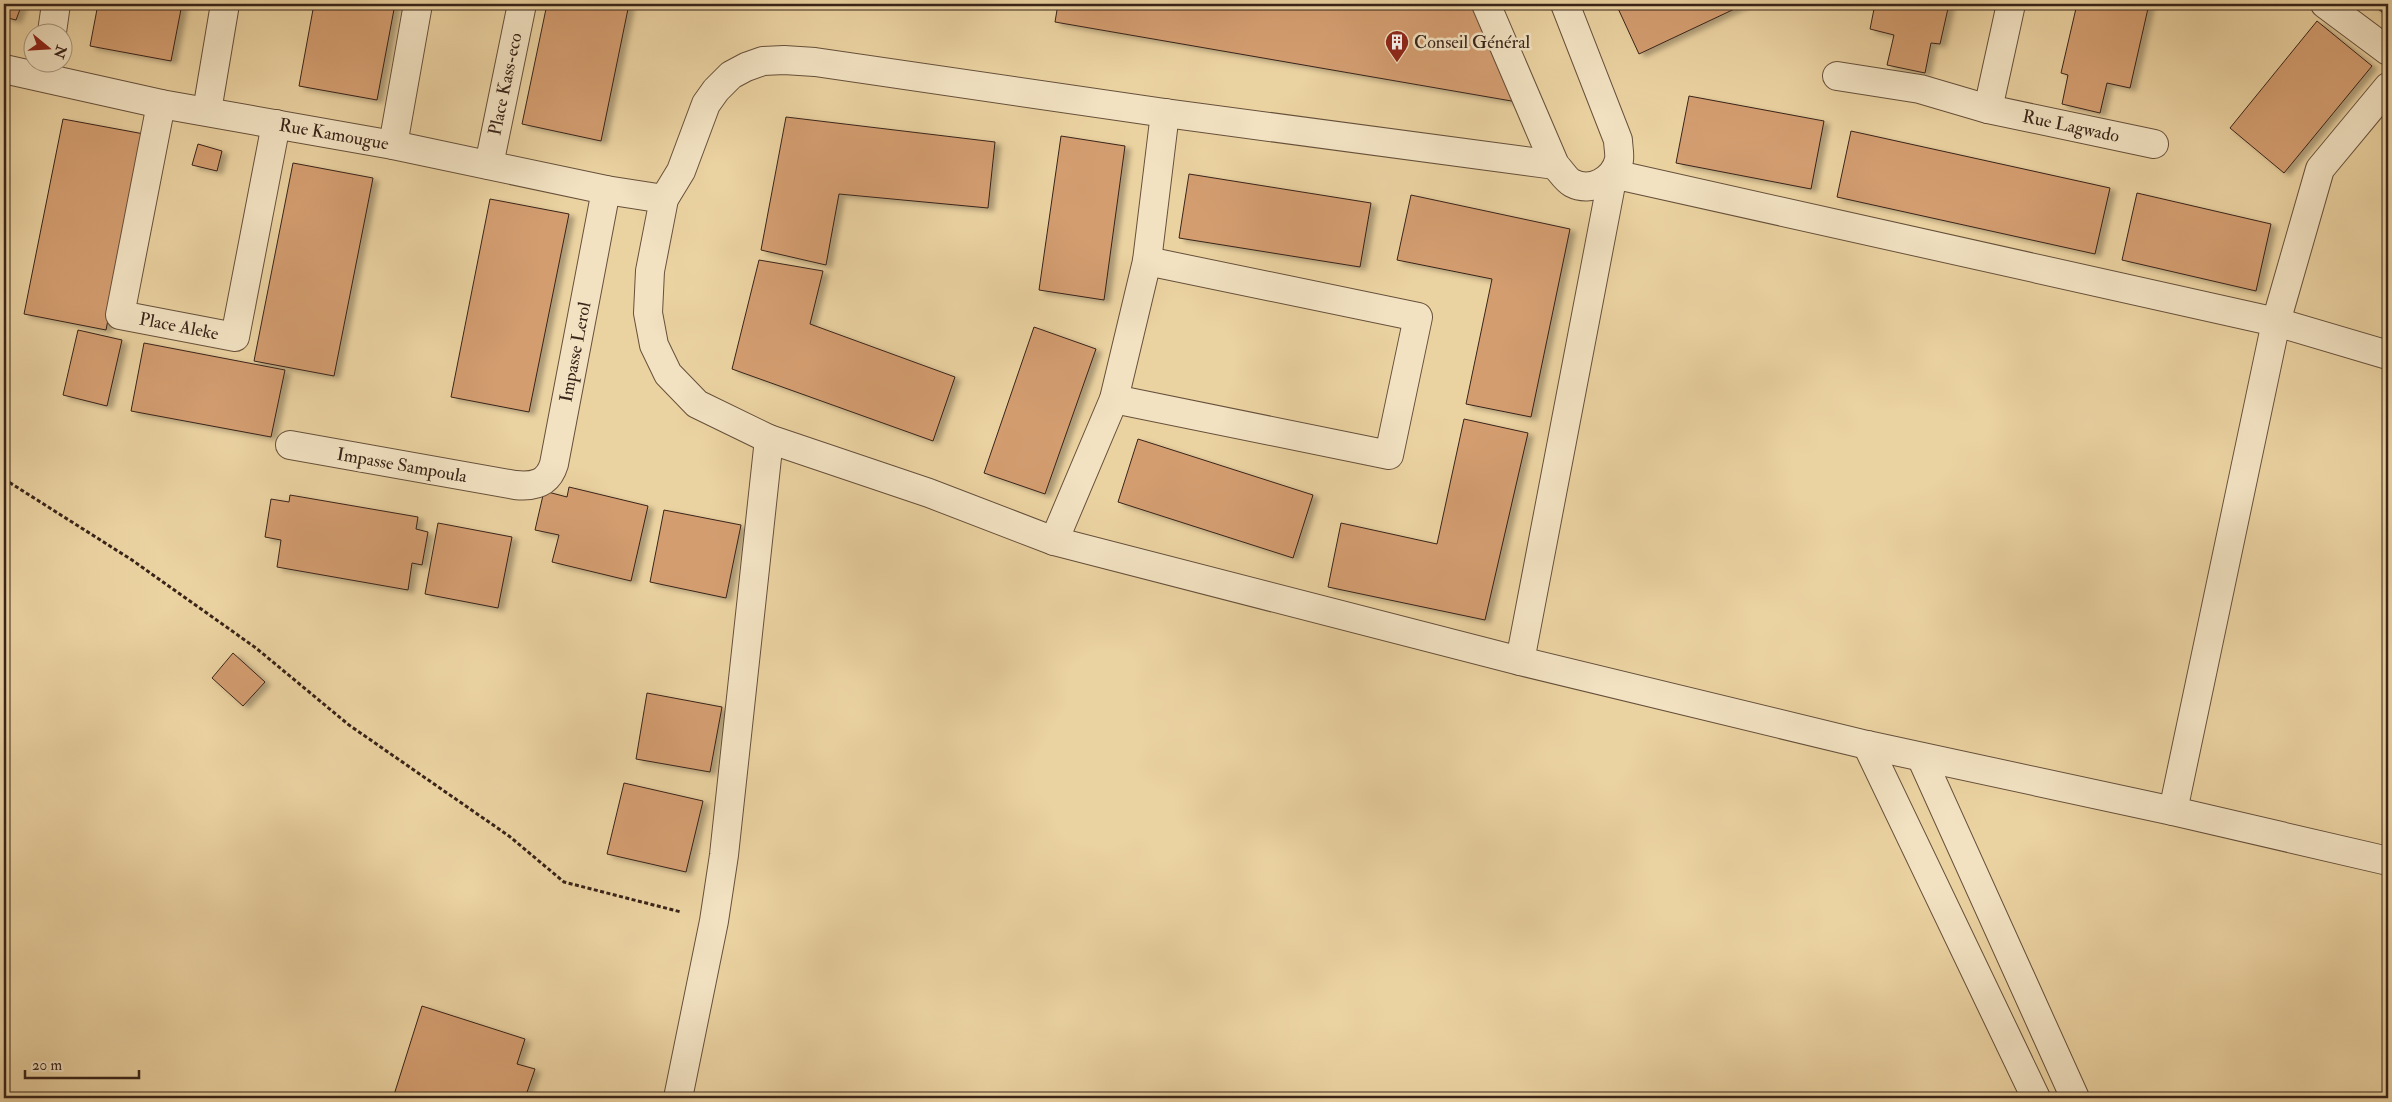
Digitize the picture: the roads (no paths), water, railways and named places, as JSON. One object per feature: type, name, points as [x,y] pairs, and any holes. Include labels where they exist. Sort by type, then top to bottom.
[{"type":"street","points":[[53,22],[56,4]]},
{"type":"street","points":[[207,111],[225,4]]},
{"type":"street","points":[[393,145],[418,4]]},
{"type":"street","name":"Place Kass-eco","points":[[489,165],[522,4]]},
{"type":"street","points":[[1486,4],[1556,165],[1571,183],[1587,186],[1601,183],[1613,174],[2276,322],[2388,354]]},
{"type":"street","points":[[1520,662],[1613,174],[1620,159],[1618,140],[1565,4]]},
{"type":"street","points":[[1988,109],[2010,4]]},
{"type":"street","points":[[2325,4],[2388,51]]},
{"type":"street","points":[[1556,165],[1165,113],[815,62],[784,60],[763,62],[746,67],[731,76],[716,90],[706,104],[681,171],[664,199],[650,271],[648,313],[654,345],[668,374],[697,404],[769,439],[929,493],[1054,541],[1520,662],[1867,745],[2388,861]]},
{"type":"street","name":"Rue Kamougue","points":[[4,70],[22,70]]},
{"type":"street","name":"Rue Kamougue","points":[[53,72],[161,104],[393,145],[606,190],[664,199]]},
{"type":"street","name":"Rue Lagwado","points":[[1837,76],[1920,89],[1988,109],[2154,144]]},
{"type":"street","points":[[2173,812],[2276,322],[2320,169],[2388,87]]},
{"type":"street","name":"Place Aleke","points":[[161,104],[120,315],[235,337],[276,124]]},
{"type":"street","points":[[1054,541],[1114,399],[1147,261],[1165,113]]},
{"type":"street","name":"Impasse Lerol","points":[[515,485],[537,485],[548,475],[554,464],[606,190]]},
{"type":"street","points":[[1114,399],[1389,455],[1418,316],[1147,261]]},
{"type":"street","points":[[678,1098],[714,921],[724,855],[769,439]]},
{"type":"street","name":"Impasse Sampoula","points":[[290,445],[515,485]]},
{"type":"street","points":[[1867,745],[2036,1098]]},
{"type":"street","points":[[1922,757],[2075,1098]]},
{"type":"place","name":"Conseil Général","points":[[1397,63]]}]
